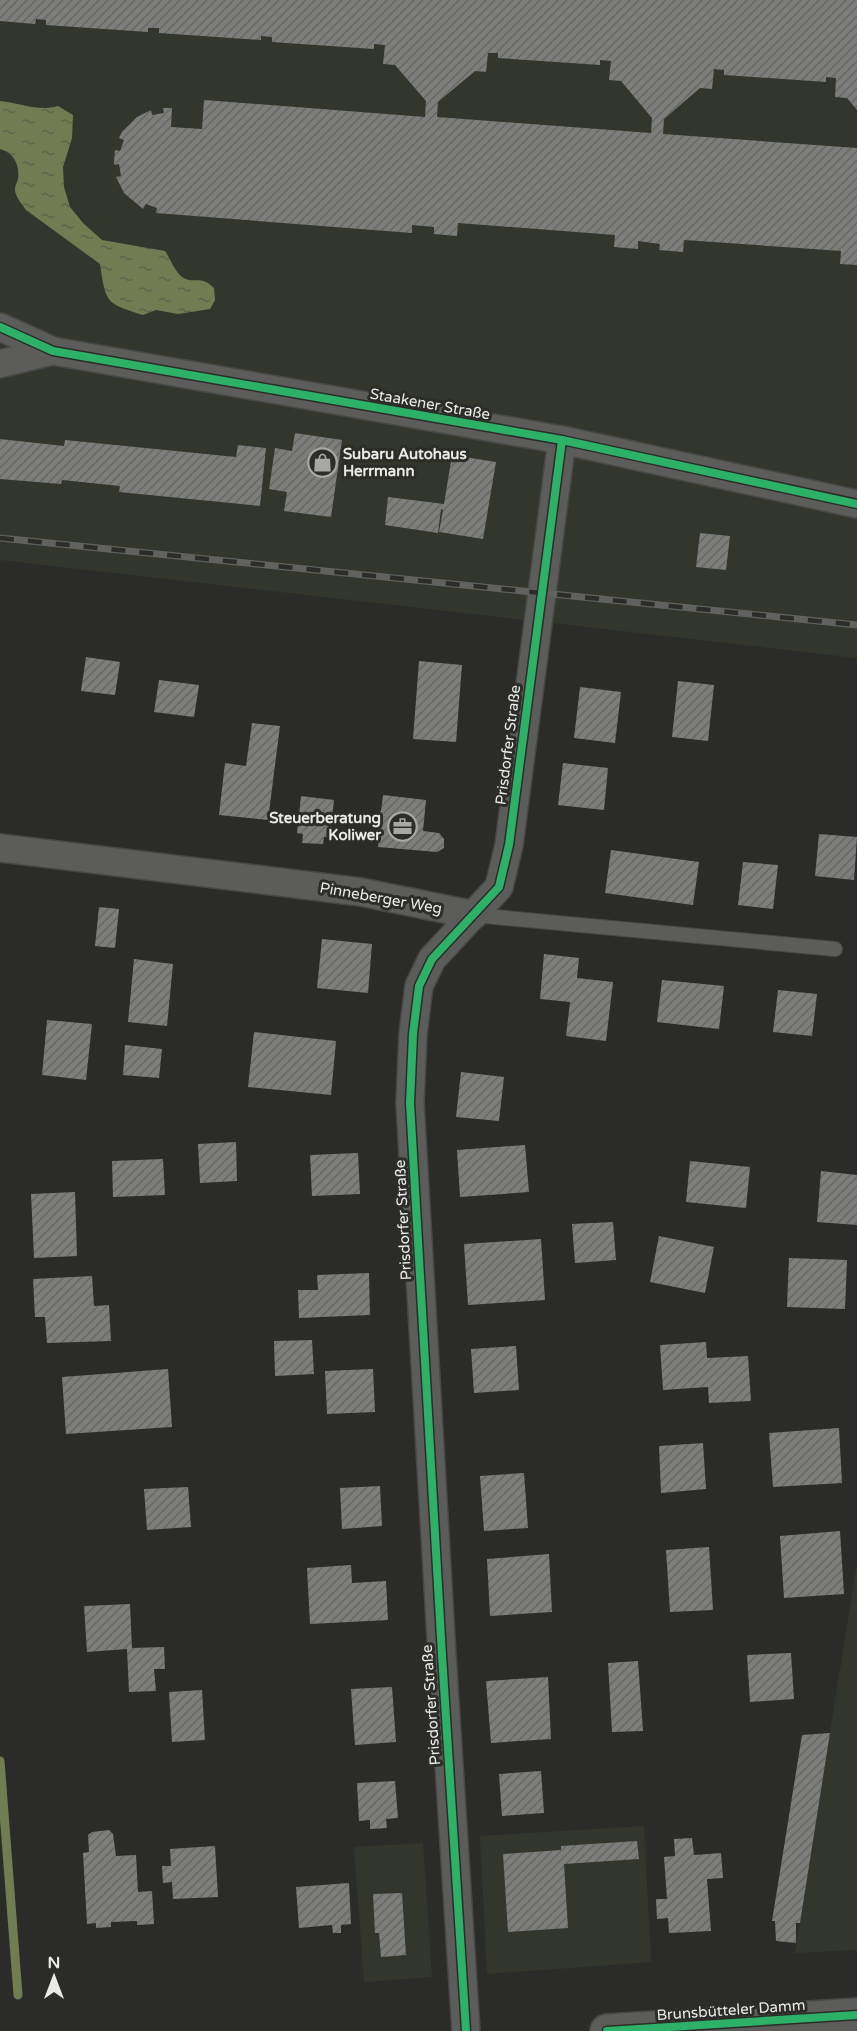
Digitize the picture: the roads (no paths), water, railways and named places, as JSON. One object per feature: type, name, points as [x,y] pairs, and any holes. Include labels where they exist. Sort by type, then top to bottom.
[{"type":"main road","name":"Brunsbütteler Damm","points":[[607,2031],[857,2015]]},
{"type":"street","name":"Staakener Straße","points":[[0,327],[53,351],[562,440],[857,504]]},
{"type":"street","name":"Staakener Straße","points":[[0,364],[53,351]]},
{"type":"street","name":"Prisdorfer Straße","points":[[466,2031],[410,1103],[413,1034],[419,986],[432,959],[499,887],[509,845],[562,440]]},
{"type":"street","name":"Pinneberger Weg","points":[[0,848],[361,892],[474,915]]},
{"type":"lane","name":"Pinneberger Weg","points":[[474,915],[835,949]]},
{"type":"water","points":[[0,101],[36,108],[58,106],[73,115],[72,138],[63,167],[64,187],[70,207],[83,223],[102,240],[165,251],[179,275],[190,280],[201,280],[214,288],[215,300],[210,309],[178,314],[156,310],[143,315],[122,308],[110,300],[106,295],[100,264],[26,210],[17,198],[15,189],[18,179],[17,164],[9,153],[0,149]]},
{"type":"waterway","points":[[0,1761],[18,1995]]},
{"type":"railway","points":[[0,538],[857,625]]},
{"type":"place","name":"Subaru Autohaus Herrmann","points":[[322,463]]},
{"type":"place","name":"Steuerberatung Koliwer","points":[[402,827]]}]
